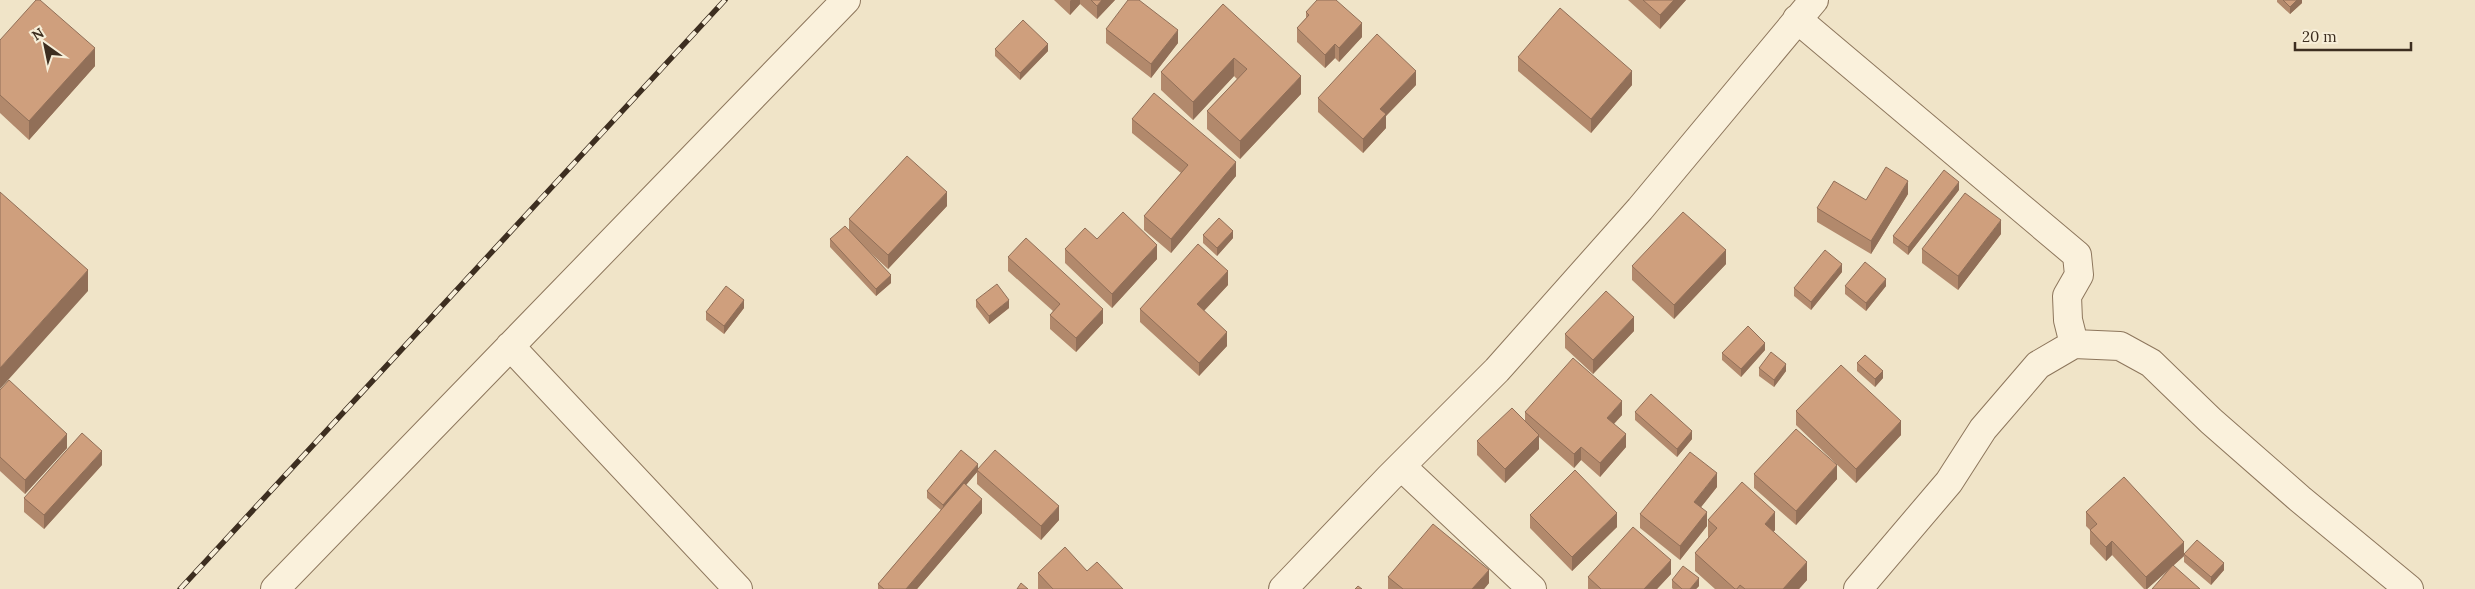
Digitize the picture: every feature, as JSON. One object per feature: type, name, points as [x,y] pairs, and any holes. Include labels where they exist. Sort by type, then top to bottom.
[{"type":"street","points":[[276,589],[846,0]]},
{"type":"street","points":[[1283,589],[1401,466],[1497,370],[1640,209],[1806,10],[2077,255],[2079,275],[2067,296],[2068,320],[2074,344]]},
{"type":"street","points":[[1858,589],[1949,482],[1983,429],[2038,365],[2074,344],[2120,346],[2151,363],[2211,421],[2293,493],[2410,589]]},
{"type":"street","points":[[510,346],[738,589]]},
{"type":"street","points":[[1401,466],[1532,589]]},
{"type":"building","points":[[36,0],[40,0],[95,48],[29,121],[0,95],[0,40]]},
{"type":"building","points":[[1091,0],[1102,0],[1097,6]]},
{"type":"building","points":[[1128,0],[1139,0],[1178,30],[1151,64],[1106,29]]},
{"type":"building","points":[[1317,0],[1336,0],[1362,23],[1339,48],[1335,44],[1325,55],[1297,28],[1309,15],[1306,12]]},
{"type":"building","points":[[1643,0],[1674,0],[1660,15]]},
{"type":"building","points":[[2283,0],[2297,0],[2290,7]]},
{"type":"building","points":[[1223,4],[1301,76],[1240,141],[1207,111],[1247,69],[1234,58],[1193,102],[1161,72]]},
{"type":"building","points":[[1560,8],[1632,71],[1591,119],[1518,57]]},
{"type":"building","points":[[1023,20],[1048,44],[1020,73],[995,49]]},
{"type":"building","points":[[1377,34],[1416,71],[1380,109],[1386,114],[1363,139],[1318,98]]},
{"type":"building","points":[[1154,93],[1236,162],[1171,239],[1144,216],[1188,165],[1132,119]]},
{"type":"building","points":[[907,156],[947,192],[888,255],[849,219]]},
{"type":"building","points":[[1886,167],[1908,181],[1871,241],[1817,208],[1834,181],[1866,200]]},
{"type":"building","points":[[1944,170],[1959,182],[1908,247],[1893,236]]},
{"type":"building","points":[[0,192],[88,270],[0,368]]},
{"type":"building","points":[[1965,193],[2001,220],[1958,276],[1922,249]]},
{"type":"building","points":[[1123,212],[1157,245],[1112,294],[1065,249],[1085,228],[1097,239]]},
{"type":"building","points":[[1683,212],[1726,250],[1674,305],[1632,266]]},
{"type":"building","points":[[1219,218],[1233,231],[1217,248],[1203,235]]},
{"type":"building","points":[[845,226],[891,275],[876,289],[830,239]]},
{"type":"building","points":[[1026,238],[1103,309],[1076,338],[1050,315],[1060,304],[1008,257]]},
{"type":"building","points":[[1198,244],[1228,271],[1197,304],[1227,332],[1199,363],[1140,309]]},
{"type":"building","points":[[1825,250],[1842,264],[1811,302],[1794,288]]},
{"type":"building","points":[[1865,262],[1886,279],[1866,303],[1845,286]]},
{"type":"building","points":[[997,284],[1009,300],[989,316],[976,300]]},
{"type":"building","points":[[726,286],[744,300],[724,326],[706,312]]},
{"type":"building","points":[[1606,291],[1634,317],[1593,360],[1565,334]]},
{"type":"building","points":[[1748,326],[1765,343],[1741,369],[1722,353]]},
{"type":"building","points":[[1771,352],[1786,364],[1774,380],[1759,368]]},
{"type":"building","points":[[1865,355],[1883,371],[1875,379],[1857,363]]},
{"type":"building","points":[[1573,358],[1622,401],[1607,418],[1626,434],[1600,463],[1581,447],[1574,454],[1525,412]]},
{"type":"building","points":[[1841,365],[1901,421],[1856,469],[1796,411]]},
{"type":"building","points":[[9,380],[67,434],[25,480],[0,457],[0,390]]},
{"type":"building","points":[[1651,394],[1692,431],[1677,449],[1635,412]]},
{"type":"building","points":[[1512,408],[1539,435],[1505,469],[1477,441]]},
{"type":"building","points":[[1796,429],[1837,465],[1796,511],[1754,474]]},
{"type":"building","points":[[82,433],[102,451],[44,515],[24,498]]},
{"type":"building","points":[[961,450],[978,464],[943,505],[927,491]]},
{"type":"building","points":[[995,450],[1059,506],[1041,526],[977,470]]},
{"type":"building","points":[[1690,452],[1717,473],[1694,502],[1707,512],[1680,546],[1640,514]]},
{"type":"building","points":[[1575,470],[1617,513],[1572,557],[1530,515]]},
{"type":"building","points":[[2124,477],[2184,542],[2146,577],[2112,541],[2106,547],[2090,530],[2097,524],[2086,512]]},
{"type":"building","points":[[1742,482],[1775,512],[1765,524],[1807,562],[1783,589],[1745,589],[1740,585],[1735,589],[1695,553],[1717,528],[1708,520]]},
{"type":"building","points":[[964,483],[982,499],[906,589],[884,589],[878,584]]},
{"type":"building","points":[[1433,524],[1489,570],[1472,589],[1403,589],[1388,577]]},
{"type":"building","points":[[1633,527],[1671,560],[1644,589],[1601,589],[1588,577]]},
{"type":"building","points":[[2197,540],[2224,563],[2211,577],[2184,554]]},
{"type":"building","points":[[1065,547],[1087,571],[1097,562],[1123,589],[1053,589],[1038,573]]},
{"type":"building","points":[[2173,565],[2200,589],[2152,589]]},
{"type":"building","points":[[1683,566],[1699,578],[1690,589],[1682,589],[1672,580]]},
{"type":"building","points":[[1021,583],[1028,589],[1017,589]]},
{"type":"railway","points":[[180,589],[725,0]]}]
